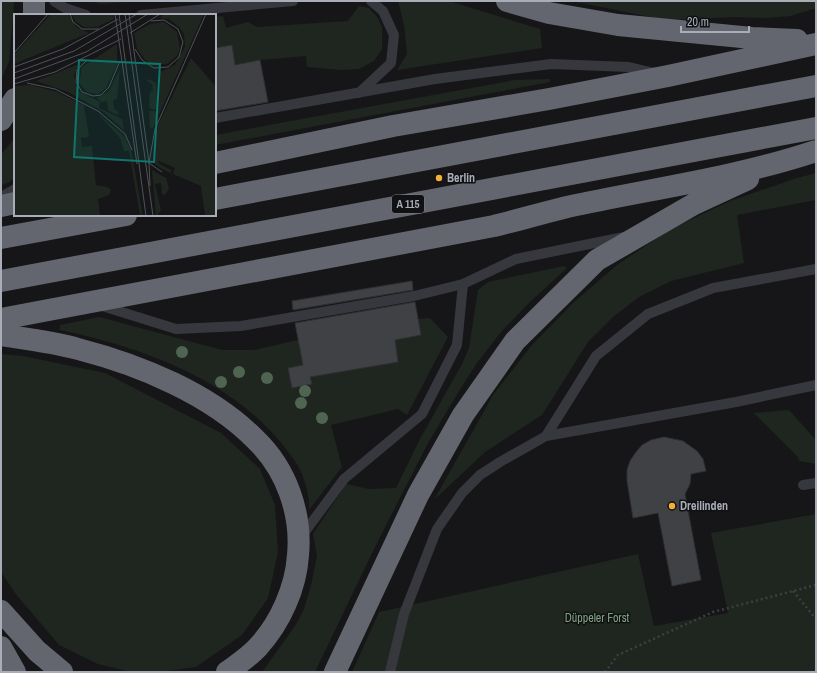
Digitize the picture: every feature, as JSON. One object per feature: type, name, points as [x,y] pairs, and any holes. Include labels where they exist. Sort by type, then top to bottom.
[{"type":"highway","points":[[34,1],[34,14]]},
{"type":"highway","points":[[508,1],[548,13],[618,25],[752,38],[816,40]]},
{"type":"highway","points":[[216,163],[393,126],[668,76],[816,44]]},
{"type":"highway","points":[[216,199],[816,86]]},
{"type":"highway","points":[[1,120],[14,100]]},
{"type":"highway","name":"A 115","points":[[1,281],[816,128]]},
{"type":"highway","points":[[1,320],[494,226],[567,207],[694,182],[794,158],[816,151]]},
{"type":"highway","points":[[335,672],[418,494],[463,415],[515,341],[597,260],[694,204],[794,158]]},
{"type":"highway","points":[[1,206],[14,203]]},
{"type":"highway","points":[[1,238],[121,216]]},
{"type":"highway","points":[[1,334],[76,348],[98,354],[175,384],[217,408],[234,420],[257,440],[271,457],[283,476],[297,518],[300,539],[298,565],[292,587],[281,615],[258,647],[227,672]]},
{"type":"highway","points":[[1,611],[36,651],[62,672]]},
{"type":"highway","points":[[1,647],[15,672]]},
{"type":"lane","points":[[54,1],[65,8],[83,14]]},
{"type":"lane","points":[[153,14],[293,1]]},
{"type":"lane","points":[[359,92],[391,62],[394,35],[383,11],[371,1]]},
{"type":"lane","points":[[216,118],[435,79],[551,64],[629,67],[668,76]]},
{"type":"lane","points":[[1,197],[14,190]]},
{"type":"lane","points":[[90,302],[176,329],[241,326],[414,296],[462,284],[516,259],[644,232]]},
{"type":"lane","points":[[546,436],[596,356],[648,314],[713,288],[816,269]]},
{"type":"lane","points":[[300,539],[344,479],[422,414],[457,345],[462,284]]},
{"type":"lane","points":[[390,672],[404,614],[437,529],[462,493],[480,475],[546,436],[736,402],[816,384]]},
{"type":"lane","points":[[803,485],[816,483]]},
{"type":"path","points":[[605,672],[618,655],[713,612],[816,585]]},
{"type":"path","points":[[793,591],[816,619]]},
{"type":"green space","points":[[1,1],[14,1],[14,4],[9,62],[1,80]]},
{"type":"green space","points":[[89,1],[136,1],[101,4]]},
{"type":"green space","points":[[398,1],[449,1],[540,29],[542,48],[397,70],[407,54],[404,25]]},
{"type":"green space","points":[[571,1],[816,1],[816,8],[791,16],[766,18],[737,17],[666,20]]},
{"type":"green space","points":[[359,6],[369,8],[378,18],[382,28],[382,49],[374,61],[359,69],[341,70],[307,67],[306,56],[260,60],[235,65],[231,45],[216,48],[216,17],[223,16],[226,28],[248,22],[257,27],[348,21]]},
{"type":"green space","points":[[550,79],[550,82],[216,145],[216,135],[515,80]]},
{"type":"green space","points":[[14,138],[14,178],[10,182],[1,185],[1,155]]},
{"type":"green space","points":[[816,173],[816,200],[737,215],[744,263],[671,281],[639,297],[613,317],[588,342],[542,415],[485,452],[434,500],[493,395],[531,346],[574,302],[617,265],[669,230],[730,201]]},
{"type":"green space","points":[[564,266],[567,268],[530,302],[501,332],[477,363],[459,391],[428,443],[374,549],[315,672],[262,672],[295,626],[304,609],[317,556],[313,534],[346,484],[369,489],[396,488],[420,439],[462,364],[469,348],[478,290],[488,282]]},
{"type":"green space","points":[[99,317],[222,350],[254,350],[298,340],[301,356],[327,351],[331,373],[398,362],[395,340],[421,335],[418,319],[430,318],[448,337],[407,415],[398,409],[331,425],[342,467],[309,510],[309,499],[303,476],[298,466],[286,449],[265,425],[240,404],[213,386],[184,370],[153,357],[91,337],[60,330],[60,325]]},
{"type":"green space","points":[[1,354],[23,356],[105,373],[221,433],[260,469],[275,505],[278,552],[268,598],[242,635],[196,667],[159,672],[131,672],[98,664],[59,645],[15,593],[1,572]]},
{"type":"green space","points":[[789,410],[816,440],[816,464],[799,461],[798,457],[754,413]]},
{"type":"green space","name":"Düppeler Forst","points":[[816,514],[816,672],[352,672],[379,612],[638,554],[654,626],[728,613],[711,533]]},
{"type":"building","points":[[232,45],[235,65],[260,60],[268,102],[216,111],[216,48]]},
{"type":"building","points":[[412,281],[413,290],[293,310],[292,301]]},
{"type":"building","points":[[415,302],[421,335],[395,340],[398,362],[310,377],[312,384],[292,388],[288,368],[303,365],[295,323]]},
{"type":"building","name":"Dreilinden","points":[[664,437],[683,441],[697,451],[703,459],[706,471],[691,474],[690,484],[685,494],[701,580],[672,586],[658,513],[633,518],[627,481],[627,470],[630,461],[636,452],[642,445],[651,440]]},
{"type":"place","name":"Berlin","points":[[439,178]]},
{"type":"place","name":"Dreilinden","points":[[672,506]]}]
